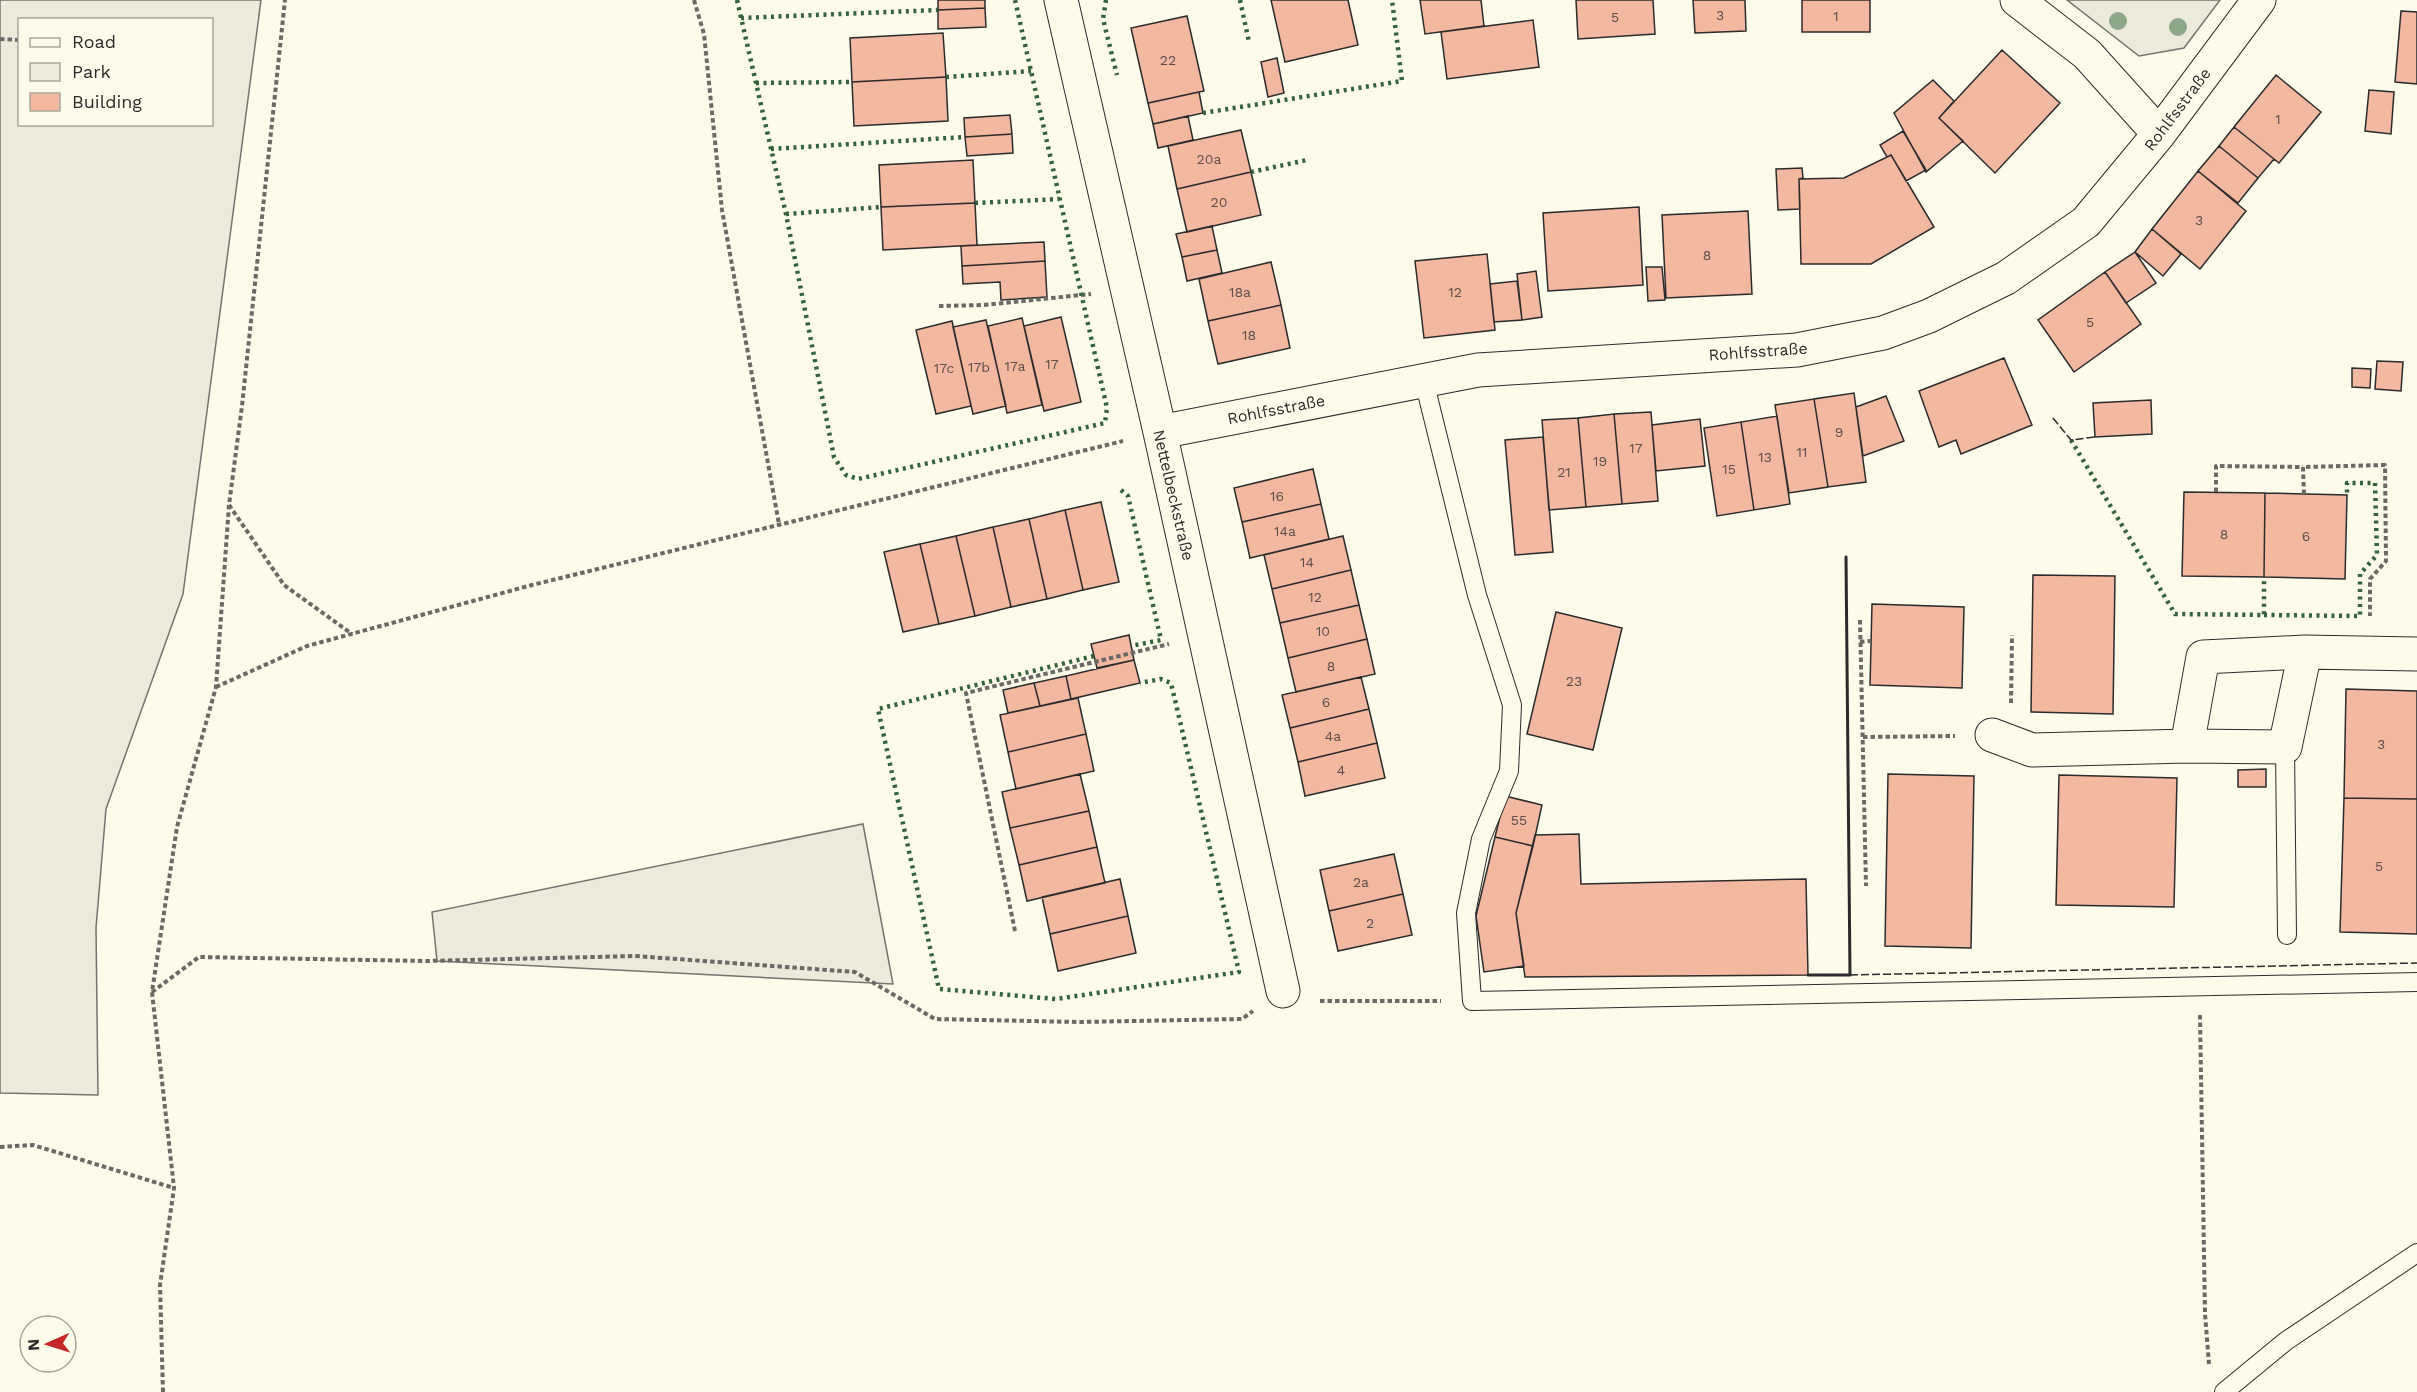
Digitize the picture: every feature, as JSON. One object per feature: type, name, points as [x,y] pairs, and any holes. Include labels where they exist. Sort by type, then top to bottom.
[{"type":"street","name":"Nettelbeckstraße","points":[[1061,0],[1160,432],[1283,992]]},
{"type":"street","points":[[2017,0],[2087,54],[2159,134]]},
{"type":"street","name":"Rohlfsstraße","points":[[1160,432],[1478,370],[1797,350],[1883,333],[1929,316],[2006,279],[2086,222],[2159,134],[2259,0]]},
{"type":"street","points":[[2001,738],[2032,750],[2187,746],[2285,747],[2305,652]]},
{"type":"street","points":[[2187,746],[2203,657],[2305,652],[2417,654]]},
{"type":"lane","points":[[1424,381],[1477,595],[1512,705],[1509,771],[1481,839],[1466,913],[1472,1001],[2417,982]]},
{"type":"lane","points":[[2285,747],[2287,935]]},
{"type":"lane","points":[[2224,1392],[2286,1341],[2417,1253]]},
{"type":"path","points":[[163,1392],[160,1285],[174,1188],[152,992],[177,826],[216,687],[229,505],[242,406],[285,0]]},
{"type":"path","points":[[694,0],[705,34],[722,210],[779,524]]},
{"type":"path","points":[[0,39],[18,40]]},
{"type":"path","points":[[939,306],[984,305],[1127,290]]},
{"type":"path","points":[[216,687],[307,646],[532,585],[1160,432]]},
{"type":"path","points":[[2216,492],[2216,466],[2385,465],[2386,561],[2370,579],[2370,653]]},
{"type":"path","points":[[2303,467],[2304,494]]},
{"type":"path","points":[[229,505],[284,585],[353,634]]},
{"type":"path","points":[[1860,620],[1866,886]]},
{"type":"path","points":[[1863,737],[2001,738],[2012,635]]},
{"type":"path","points":[[1015,931],[966,693],[1205,636]]},
{"type":"path","points":[[1860,642],[1871,641]]},
{"type":"path","points":[[152,992],[199,957],[425,961],[635,956],[855,972],[935,1019],[1079,1022],[1242,1019],[1283,992],[1320,1001],[1472,1001]]},
{"type":"path","points":[[2188,987],[2202,1017],[2207,1337],[2210,1371],[2224,1392]]},
{"type":"path","points":[[0,1147],[33,1145],[174,1188]]},
{"type":"green space","points":[[0,0],[261,0],[183,594],[106,809],[96,928],[98,1095],[0,1093]]},
{"type":"green space","points":[[2067,0],[2220,0],[2184,48],[2139,56]]},
{"type":"green space","points":[[863,824],[893,984],[437,961],[432,912]]},
{"type":"building","points":[[938,0],[985,0],[985,8],[938,10]]},
{"type":"building","points":[[1271,0],[1348,0],[1358,45],[1285,62]]},
{"type":"building","points":[[1420,0],[1481,0],[1484,26],[1425,34]]},
{"type":"building","points":[[1576,0],[1653,0],[1655,34],[1578,39]]},
{"type":"building","points":[[1693,0],[1745,0],[1746,31],[1695,33]]},
{"type":"building","points":[[1802,0],[1870,0],[1870,32],[1802,32]]},
{"type":"building","points":[[985,8],[986,27],[938,29],[938,10]]},
{"type":"building","points":[[2401,11],[2417,12],[2417,84],[2395,82]]},
{"type":"building","points":[[1187,16],[1204,91],[1148,103],[1131,28]]},
{"type":"building","points":[[1533,20],[1539,67],[1447,79],[1441,32]]},
{"type":"building","points":[[943,33],[946,77],[852,82],[850,38]]},
{"type":"building","points":[[2002,50],[2060,103],[1995,173],[1939,118]]},
{"type":"building","points":[[1277,58],[1284,93],[1268,97],[1261,62]]},
{"type":"building","points":[[2276,75],[2321,112],[2279,163],[2234,127]]},
{"type":"building","points":[[946,77],[948,121],[854,126],[852,82]]},
{"type":"building","points":[[1933,80],[1954,101],[1939,118],[1963,141],[1926,172],[1894,113]]},
{"type":"building","points":[[2369,90],[2394,92],[2391,134],[2365,131]]},
{"type":"building","points":[[1199,92],[1203,113],[1153,124],[1148,103]]},
{"type":"building","points":[[1010,115],[1012,134],[965,137],[964,118]]},
{"type":"building","points":[[1188,116],[1193,140],[1158,148],[1153,124]]},
{"type":"building","points":[[2234,127],[2274,159],[2258,178],[2219,146]]},
{"type":"building","points":[[1241,130],[1251,172],[1177,189],[1168,146]]},
{"type":"building","points":[[1903,131],[1926,170],[1906,181],[1891,155],[1887,157],[1880,145]]},
{"type":"building","points":[[1012,134],[1013,153],[967,156],[965,137]]},
{"type":"building","points":[[2219,146],[2258,178],[2238,203],[2198,171]]},
{"type":"building","points":[[1891,155],[1934,227],[1871,264],[1801,264],[1799,179],[1844,178]]},
{"type":"building","points":[[973,160],[975,203],[881,207],[879,165]]},
{"type":"building","points":[[1802,168],[1803,178],[1799,179],[1800,209],[1778,210],[1776,169]]},
{"type":"building","points":[[2198,171],[2246,211],[2200,269],[2152,229]]},
{"type":"building","points":[[1251,172],[1261,215],[1187,232],[1177,189]]},
{"type":"building","points":[[975,203],[977,245],[883,250],[881,207]]},
{"type":"building","points":[[1639,207],[1643,285],[1548,291],[1543,213]]},
{"type":"building","points":[[1748,211],[1752,294],[1666,298],[1662,215]]},
{"type":"building","points":[[1212,226],[1217,250],[1182,257],[1176,234]]},
{"type":"building","points":[[2152,229],[2181,254],[2163,276],[2135,252]]},
{"type":"building","points":[[1044,242],[1045,261],[962,266],[961,246]]},
{"type":"building","points":[[1217,250],[1222,273],[1187,281],[1182,257]]},
{"type":"building","points":[[2135,252],[2156,283],[2126,303],[2105,272]]},
{"type":"building","points":[[1487,254],[1495,330],[1424,338],[1415,261]]},
{"type":"building","points":[[1045,261],[1047,297],[1001,300],[1000,282],[963,284],[962,266]]},
{"type":"building","points":[[1271,262],[1281,305],[1208,321],[1199,279]]},
{"type":"building","points":[[1646,267],[1662,267],[1665,300],[1648,301]]},
{"type":"building","points":[[1536,271],[1542,317],[1522,320],[1517,274]]},
{"type":"building","points":[[2105,272],[2141,324],[2074,372],[2038,320]]},
{"type":"building","points":[[1517,281],[1522,320],[1494,322],[1490,284]]},
{"type":"building","points":[[1281,305],[1290,348],[1218,364],[1208,321]]},
{"type":"building","points":[[1061,317],[1081,402],[1044,411],[1024,326]]},
{"type":"building","points":[[1022,318],[1042,405],[1007,413],[988,326]]},
{"type":"building","points":[[986,320],[1006,406],[973,414],[953,327]]},
{"type":"building","points":[[952,321],[971,406],[936,414],[916,330]]},
{"type":"building","points":[[2004,358],[2032,425],[1961,454],[1956,440],[1939,447],[1919,391]]},
{"type":"building","points":[[2377,361],[2403,362],[2401,391],[2375,389]]},
{"type":"building","points":[[2352,368],[2371,369],[2370,388],[2352,387]]},
{"type":"building","points":[[1854,393],[1866,482],[1828,487],[1814,399]]},
{"type":"building","points":[[1886,396],[1904,441],[1863,456],[1856,407]]},
{"type":"building","points":[[1814,399],[1828,487],[1789,493],[1775,405]]},
{"type":"building","points":[[2151,400],[2152,434],[2095,437],[2093,403]]},
{"type":"building","points":[[1651,412],[1658,501],[1622,504],[1614,414]]},
{"type":"building","points":[[1614,414],[1622,504],[1586,507],[1578,418]]},
{"type":"building","points":[[1777,416],[1790,504],[1754,510],[1741,422]]},
{"type":"building","points":[[1578,418],[1586,507],[1549,510],[1542,420]]},
{"type":"building","points":[[1700,419],[1705,466],[1656,471],[1652,425]]},
{"type":"building","points":[[1741,422],[1754,510],[1717,516],[1704,428]]},
{"type":"building","points":[[1543,437],[1553,552],[1515,555],[1505,440]]},
{"type":"building","points":[[1313,469],[1321,504],[1242,522],[1234,488]]},
{"type":"building","points":[[2184,492],[2265,493],[2264,577],[2182,576]]},
{"type":"building","points":[[2265,493],[2347,495],[2345,579],[2264,577]]},
{"type":"building","points":[[1101,502],[1119,582],[1083,590],[1065,510]]},
{"type":"building","points":[[1321,504],[1329,539],[1250,558],[1242,522]]},
{"type":"building","points":[[1065,510],[1083,590],[1047,599],[1029,519]]},
{"type":"building","points":[[1029,519],[1047,599],[1011,607],[993,527]]},
{"type":"building","points":[[993,527],[1011,607],[975,616],[956,536]]},
{"type":"building","points":[[956,536],[975,616],[939,624],[920,544]]},
{"type":"building","points":[[1343,536],[1351,570],[1272,589],[1264,555]]},
{"type":"building","points":[[920,544],[939,624],[903,632],[884,552]]},
{"type":"building","points":[[1351,570],[1359,605],[1280,623],[1272,589]]},
{"type":"building","points":[[2033,575],[2115,576],[2113,714],[2031,712]]},
{"type":"building","points":[[1872,604],[1964,607],[1962,688],[1870,685]]},
{"type":"building","points":[[1359,605],[1367,639],[1288,658],[1280,623]]},
{"type":"building","points":[[1556,612],[1622,628],[1593,750],[1527,734]]},
{"type":"building","points":[[1129,635],[1134,660],[1097,668],[1091,644]]},
{"type":"building","points":[[1367,639],[1375,674],[1296,692],[1288,658]]},
{"type":"building","points":[[1134,660],[1140,683],[1071,699],[1066,676]]},
{"type":"building","points":[[1066,676],[1071,699],[1040,706],[1034,683]]},
{"type":"building","points":[[1361,677],[1369,709],[1290,728],[1282,695]]},
{"type":"building","points":[[1034,683],[1040,706],[1008,713],[1003,690]]},
{"type":"building","points":[[2346,689],[2417,691],[2417,799],[2344,798]]},
{"type":"building","points":[[1078,698],[1086,734],[1008,752],[1000,715]]},
{"type":"building","points":[[1369,709],[1377,743],[1298,762],[1290,728]]},
{"type":"building","points":[[1086,734],[1094,771],[1016,789],[1008,752]]},
{"type":"building","points":[[1377,743],[1385,778],[1305,796],[1298,762]]},
{"type":"building","points":[[2266,769],[2266,787],[2238,787],[2238,770]]},
{"type":"building","points":[[1080,774],[1089,811],[1010,828],[1002,792]]},
{"type":"building","points":[[1888,774],[1974,776],[1971,948],[1885,946]]},
{"type":"building","points":[[2059,775],[2177,778],[2174,907],[2056,905]]},
{"type":"building","points":[[1505,796],[1542,805],[1533,846],[1495,837]]},
{"type":"building","points":[[2344,798],[2417,799],[2417,934],[2340,932]]},
{"type":"building","points":[[1089,811],[1097,847],[1019,865],[1010,828]]},
{"type":"building","points":[[1579,834],[1581,884],[1806,879],[1808,975],[1525,977],[1516,913],[1535,835]]},
{"type":"building","points":[[1495,837],[1533,846],[1516,913],[1524,966],[1484,972],[1476,916]]},
{"type":"building","points":[[1097,847],[1105,883],[1027,901],[1019,865]]},
{"type":"building","points":[[1394,854],[1403,894],[1329,911],[1320,870]]},
{"type":"building","points":[[1120,879],[1128,916],[1050,934],[1042,897]]},
{"type":"building","points":[[1403,894],[1412,935],[1338,951],[1329,911]]},
{"type":"building","points":[[1128,916],[1136,953],[1058,971],[1050,934]]},
{"type":"hedge","points":[[737,0],[786,214],[834,457],[846,475],[858,479],[1105,423],[1107,408],[1015,0]]},
{"type":"hedge","points":[[1106,0],[1103,19],[1117,75]]},
{"type":"hedge","points":[[1240,0],[1249,42]]},
{"type":"hedge","points":[[1203,113],[1402,81],[1392,0]]},
{"type":"hedge","points":[[741,18],[938,10]]},
{"type":"hedge","points":[[946,77],[1031,71]]},
{"type":"hedge","points":[[756,83],[852,82]]},
{"type":"hedge","points":[[771,149],[965,137]]},
{"type":"hedge","points":[[1251,172],[1307,160]]},
{"type":"hedge","points":[[975,203],[1060,199]]},
{"type":"hedge","points":[[786,214],[881,207]]},
{"type":"hedge","points":[[2071,440],[2175,614],[2264,615],[2264,577]]},
{"type":"hedge","points":[[2264,615],[2360,616],[2360,574],[2377,555],[2375,483],[2347,483],[2347,495]]},
{"type":"hedge","points":[[1121,490],[1128,496],[1161,640],[1131,646]]},
{"type":"hedge","points":[[1094,656],[878,709],[939,989],[1056,999],[1239,972],[1171,683],[1161,679],[1140,683]]},
{"type":"fence","points":[[2053,418],[2071,440],[2095,437]]},
{"type":"fence","points":[[1850,975],[2417,963]]},
{"type":"wall","points":[[1808,975],[1850,975],[1846,557]]}]
